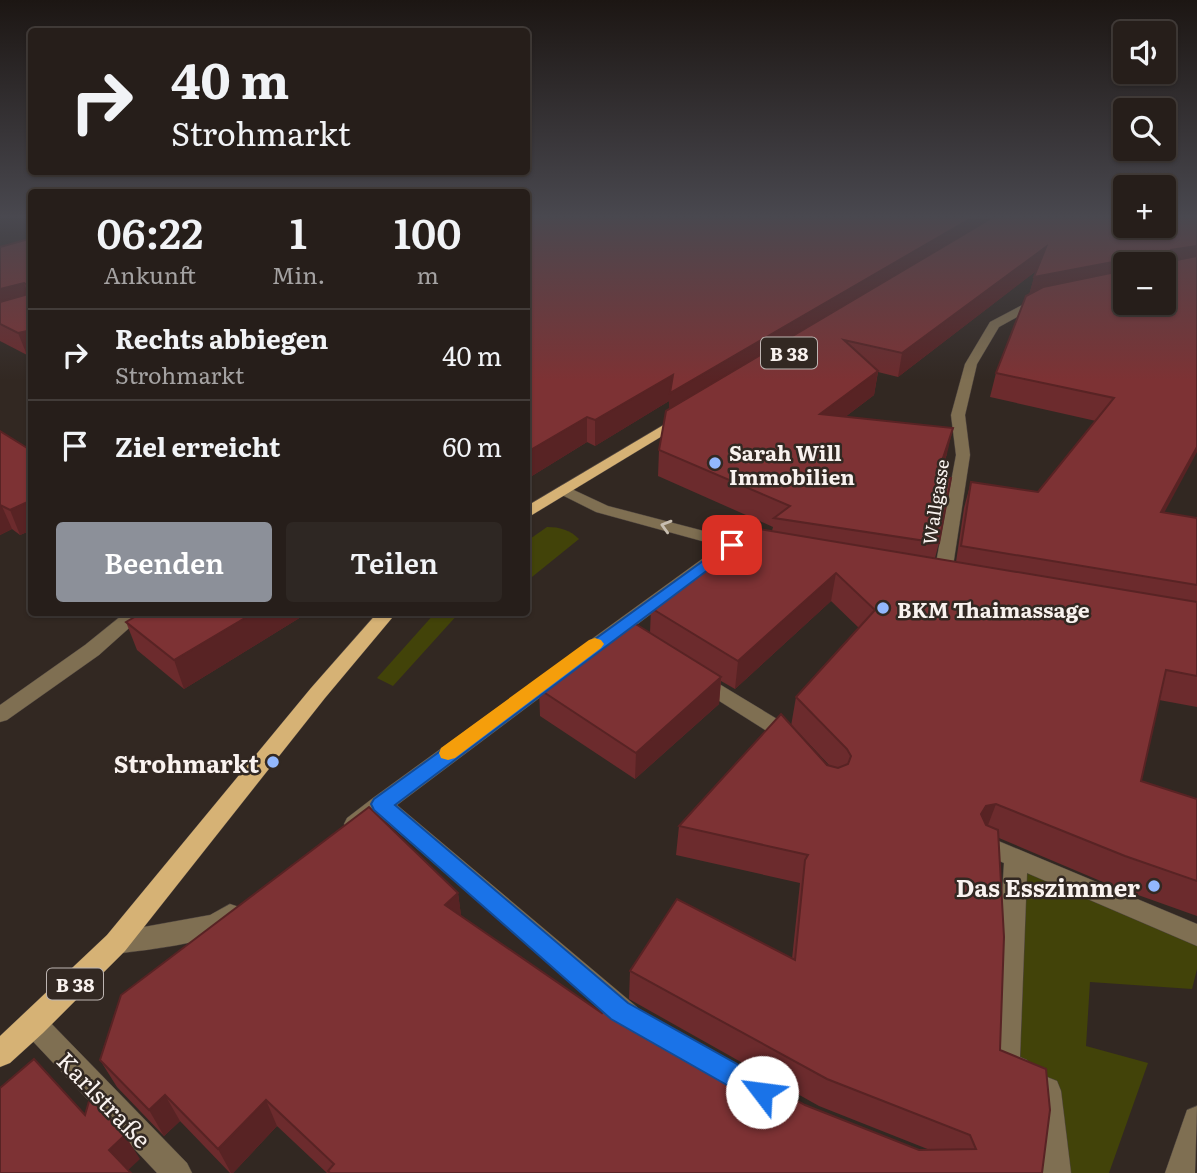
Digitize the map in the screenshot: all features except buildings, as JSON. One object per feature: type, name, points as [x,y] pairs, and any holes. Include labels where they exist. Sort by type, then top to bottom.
[{"type":"main road","points":[[530,511],[697,409]]},
{"type":"main road","name":"B 38","points":[[0,1054],[116,943],[318,693],[385,616]]},
{"type":"street","name":"Wallgasse","points":[[942,579],[962,455],[958,415],[971,364],[994,325],[1032,304],[1058,298]]},
{"type":"street","points":[[563,490],[603,509],[732,545],[757,549]]},
{"type":"street","points":[[337,836],[732,545]]},
{"type":"street","points":[[0,715],[92,650],[133,616]]},
{"type":"street","points":[[618,628],[641,642]]},
{"type":"street","points":[[687,672],[780,730],[797,749]]},
{"type":"street","points":[[381,804],[620,1011],[655,1031]]},
{"type":"street","points":[[985,844],[1197,935]]},
{"type":"street","points":[[1016,859],[1006,1064],[1046,1086],[1056,1173]]},
{"type":"street","points":[[116,943],[216,925],[249,901]]},
{"type":"street","name":"Karlstraße","points":[[34,1024],[177,1173]]},
{"type":"street","points":[[1180,1173],[1197,1120]]},
{"type":"shaded area","points":[[547,527],[572,533],[579,539],[530,579],[530,539]]},
{"type":"shaded area","points":[[432,616],[456,616],[393,686],[377,678]]},
{"type":"shaded area","points":[[1026,870],[1197,942],[1197,969],[1192,989],[1090,982],[1086,1046],[1148,1063],[1109,1173],[1067,1173],[1058,1083],[1020,1062]]},
{"type":"slow traffic","points":[[448,753],[595,644]]},
{"type":"place","name":"Sarah Will Immobilien","points":[[715,463]]},
{"type":"place","name":"BKM Thaimassage","points":[[883,608]]},
{"type":"place","name":"Strohmarkt","points":[[273,762]]},
{"type":"place","name":"Das Esszimmer","points":[[1154,886]]},
{"type":"route","points":[[732,545],[381,804],[620,1011],[762,1092]]}]
